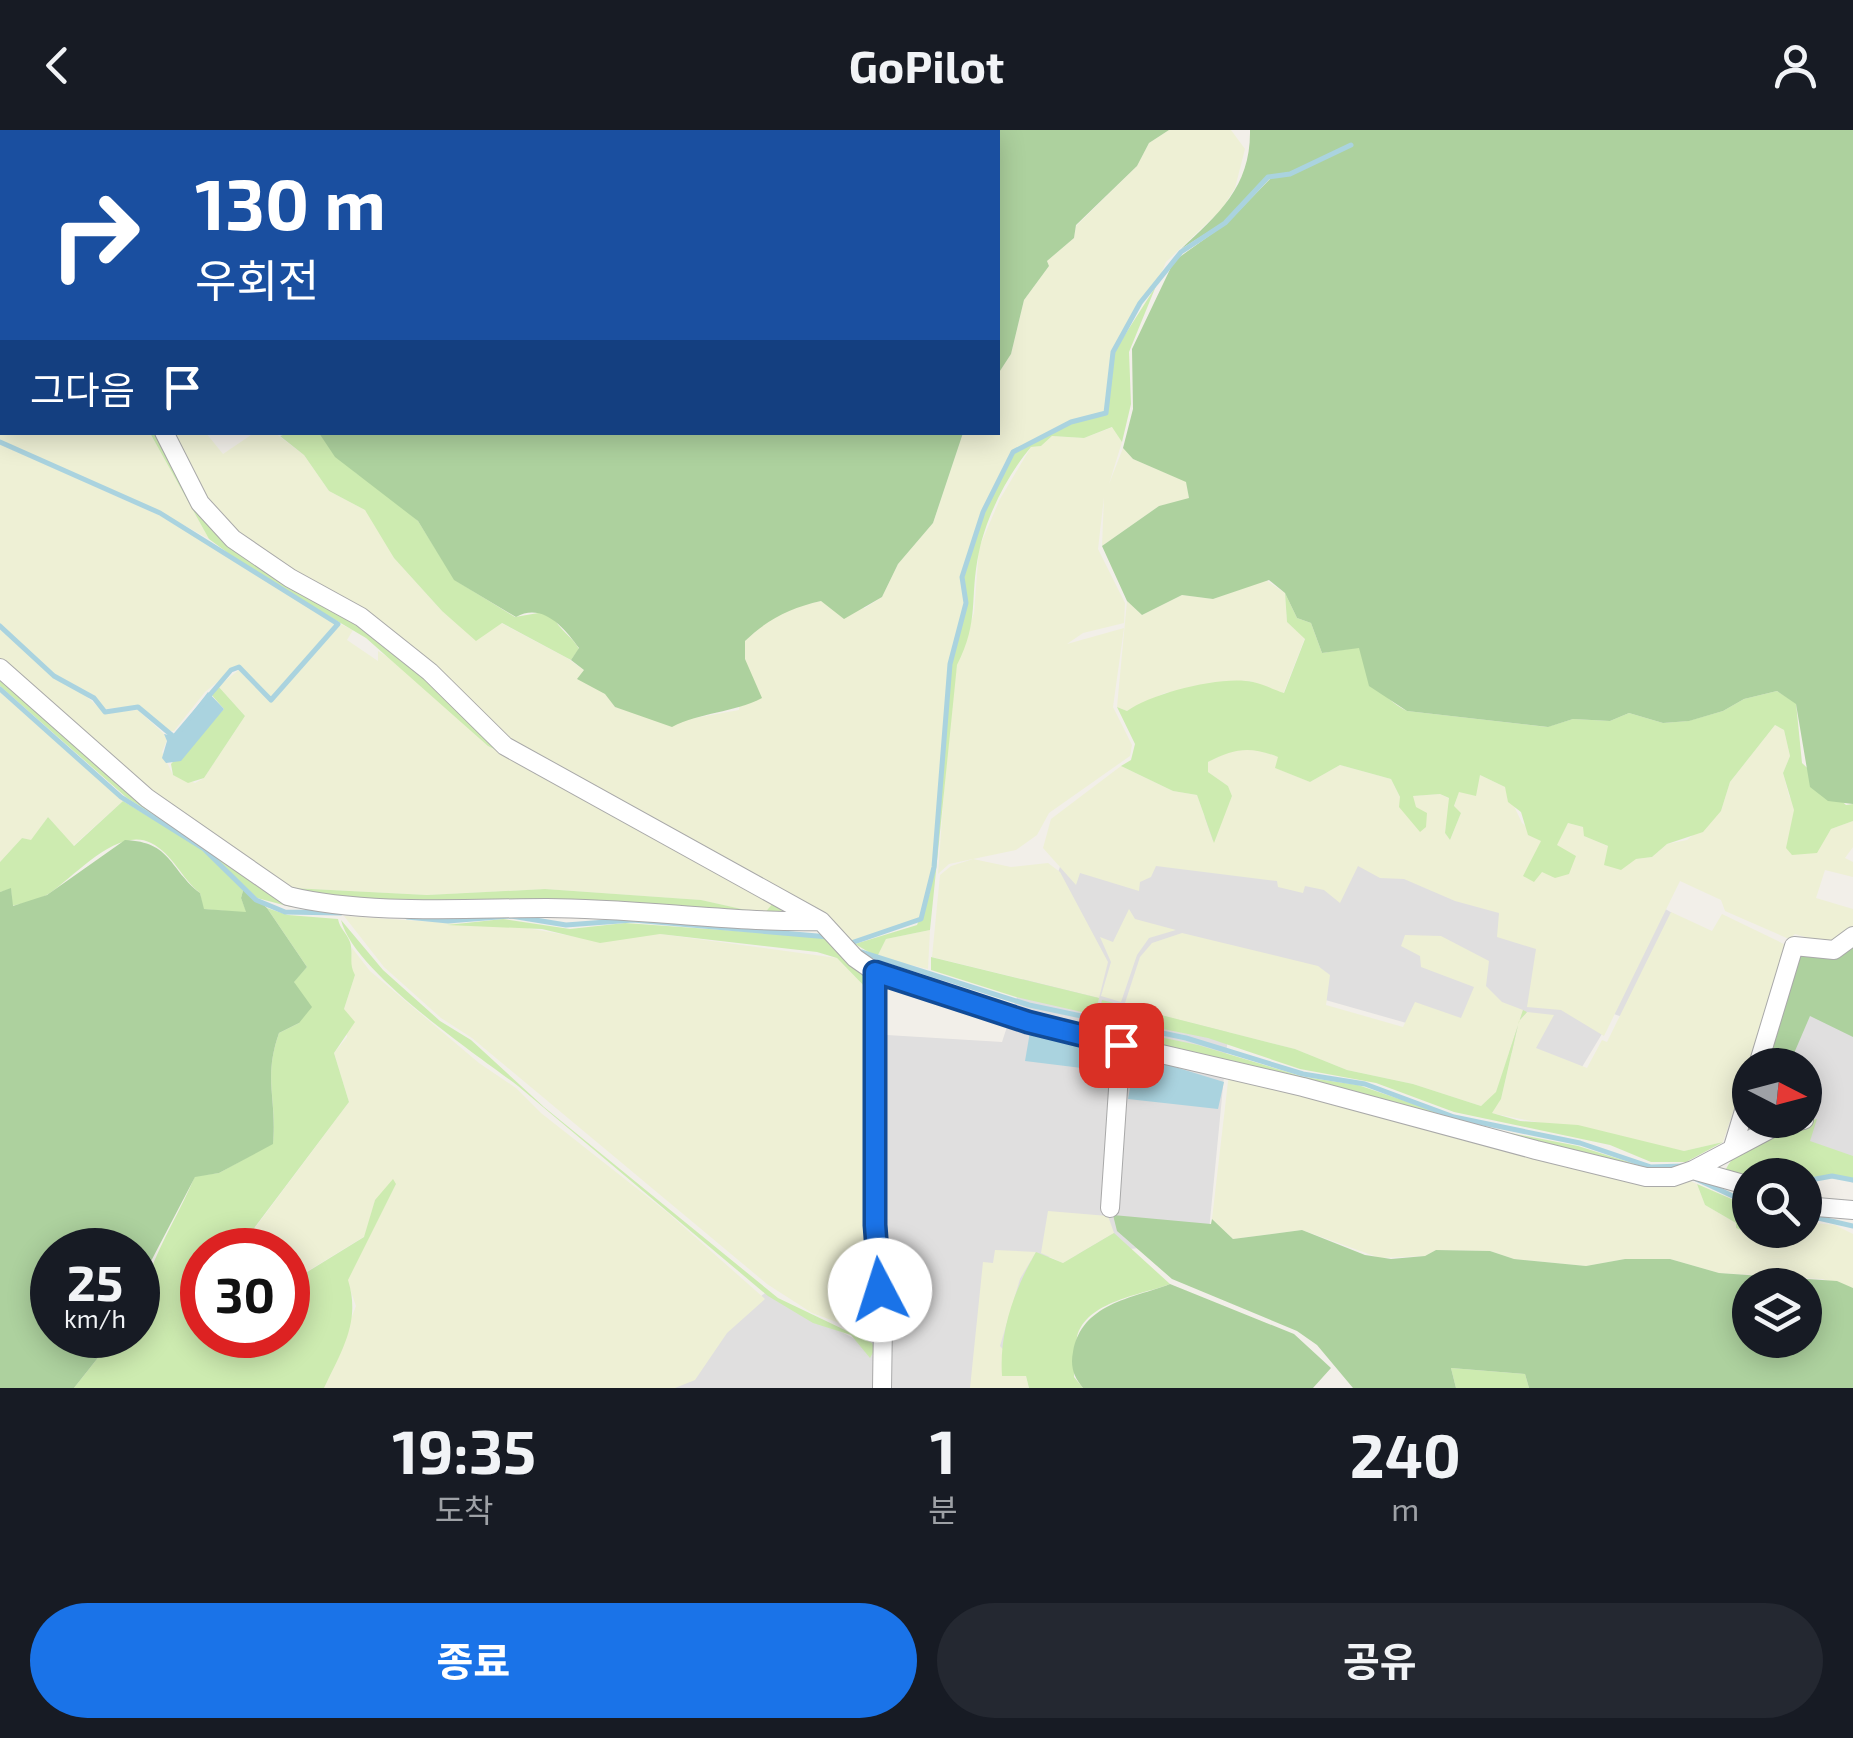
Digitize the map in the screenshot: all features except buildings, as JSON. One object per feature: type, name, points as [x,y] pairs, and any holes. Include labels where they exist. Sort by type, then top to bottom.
[{"type":"street","points":[[166,435],[200,504],[233,538],[361,617],[430,672],[505,746],[822,921],[854,958],[875,972],[1028,1022],[1646,1176],[1673,1177],[1693,1170],[1752,1138]]},
{"type":"street","points":[[0,668],[147,798],[288,896],[316,903],[483,910],[549,908],[766,922],[822,921]]},
{"type":"street","points":[[1763,1048],[1794,946],[1834,950],[1853,936]]},
{"type":"street","points":[[875,972],[875,1225],[883,1322],[882,1388]]},
{"type":"street","points":[[1110,1208],[1121,1045]]},
{"type":"street","points":[[1734,1147],[1737,1138]]},
{"type":"street","points":[[1693,1170],[1732,1181]]},
{"type":"street","points":[[1822,1207],[1853,1210]]},
{"type":"shaded area","points":[[1084,794],[1650,900],[1853,1019],[1853,1183],[1822,1168],[1822,1158],[1801,1158],[1759,1138],[1822,1138],[1822,1048],[1732,1048],[1732,1108],[1709,1049],[1614,1014],[1579,1072],[1234,974],[1208,1241],[1032,1259],[993,1388],[671,1388],[665,1375],[765,1293],[863,1343],[870,1034],[1002,1042]]},
{"type":"green space","points":[[1000,130],[1169,130],[1149,143],[1137,166],[1076,225],[1074,238],[1047,261],[1049,266],[1024,300],[1011,354],[1000,371]]},
{"type":"green space","points":[[1169,130],[1231,130],[1245,149],[1235,188],[1222,209],[1166,262],[1157,283],[1122,332],[1113,352],[1105,413],[1071,421],[1023,445],[1012,452],[1003,466],[961,577],[966,603],[950,664],[933,867],[920,919],[848,943],[509,745],[225,527],[167,435],[208,435],[223,454],[251,435],[278,435],[304,455],[329,491],[365,510],[376,522],[394,558],[442,611],[457,622],[501,623],[567,658],[584,670],[578,678],[606,694],[615,707],[638,714],[689,719],[739,710],[745,641],[791,608],[821,601],[832,606],[865,608],[882,597],[898,564],[933,523],[962,435],[1000,435],[1000,371],[1011,354],[1024,300],[1049,266],[1047,261],[1074,238],[1076,226],[1137,166],[1149,143]]},
{"type":"green space","points":[[1250,130],[1853,130],[1853,804],[1828,801],[1810,787],[1796,704],[1777,691],[1744,699],[1723,711],[1689,721],[1663,723],[1629,713],[1610,721],[1573,719],[1548,727],[1407,711],[1369,686],[1359,648],[1322,653],[1311,623],[1297,618],[1285,593],[1269,580],[1213,599],[1182,595],[1142,615],[1127,601],[1102,546],[1159,506],[1189,498],[1186,482],[1133,459],[1123,448],[1133,409],[1132,349],[1174,261],[1227,223],[1271,178],[1292,175],[1353,144],[1290,172],[1267,176],[1224,222],[1181,249],[1220,211],[1239,183],[1249,150]]},
{"type":"green space","points":[[1156,286],[1129,352],[1131,404],[1122,442],[1112,427],[1084,438],[1052,436],[1041,446],[1031,447],[992,511],[976,568],[969,635],[957,665],[930,930],[886,939],[877,957],[855,944],[917,925],[930,893],[951,663],[967,603],[963,576],[984,512],[1014,453],[1071,423],[1107,414],[1114,352]]},
{"type":"green space","points":[[1113,427],[1122,442],[1109,484],[1123,448],[1133,459],[1187,482],[1189,499],[1159,506],[1102,546],[1104,497],[1098,549],[1125,603],[1124,623],[1083,633],[1067,644],[1124,628],[1113,707],[1132,745],[1130,756],[1049,813],[1037,835],[1016,850],[949,864],[938,874],[949,722],[957,665],[974,613],[979,548],[1000,499],[1031,447],[1041,446],[1052,436],[1084,438]]},
{"type":"green space","points":[[0,435],[151,435],[209,539],[160,512],[0,440]]},
{"type":"green space","points":[[151,435],[156,435],[180,472],[192,500],[390,647],[518,761],[488,746],[366,638],[251,570],[209,539]]},
{"type":"green space","points":[[320,435],[962,435],[933,523],[898,564],[882,597],[844,619],[821,601],[789,611],[762,626],[745,641],[745,659],[762,698],[672,727],[615,707],[605,694],[577,679],[584,670],[571,660],[579,648],[552,619],[535,613],[516,617],[454,580],[418,521],[335,457]]},
{"type":"green space","points":[[321,435],[356,473],[373,482],[418,521],[455,580],[515,617],[544,612],[552,615],[579,649],[571,660],[502,623],[476,641],[442,611],[394,558],[365,510],[329,491],[304,455],[280,436]]},
{"type":"green space","points":[[0,444],[161,516],[335,624],[271,697],[237,666],[205,692],[174,731],[166,731],[139,706],[104,709],[92,694],[54,674],[0,623]]},
{"type":"green space","points":[[1266,580],[1285,593],[1287,622],[1305,638],[1283,694],[1250,681],[1220,683],[1165,693],[1127,711],[1117,707],[1127,601],[1142,615],[1182,595],[1213,599]]},
{"type":"green space","points":[[1285,593],[1297,618],[1311,623],[1322,653],[1360,647],[1376,685],[1407,711],[1547,727],[1573,719],[1610,721],[1629,713],[1663,723],[1688,721],[1777,691],[1796,703],[1802,763],[1846,805],[1853,804],[1853,821],[1831,829],[1817,853],[1792,855],[1786,848],[1794,810],[1783,773],[1790,756],[1784,730],[1775,725],[1730,782],[1721,811],[1703,832],[1667,844],[1652,857],[1636,859],[1621,870],[1604,865],[1608,846],[1584,836],[1583,827],[1568,823],[1557,845],[1576,856],[1569,874],[1555,878],[1542,872],[1534,882],[1523,876],[1541,841],[1528,835],[1521,812],[1508,802],[1505,787],[1480,775],[1476,796],[1459,792],[1454,806],[1461,813],[1450,840],[1445,833],[1449,798],[1440,794],[1413,796],[1416,807],[1427,813],[1426,827],[1420,832],[1399,807],[1400,797],[1391,779],[1340,765],[1310,782],[1275,768],[1278,757],[1251,750],[1235,751],[1208,762],[1208,772],[1228,786],[1232,796],[1214,843],[1197,795],[1173,791],[1121,766],[1131,760],[1135,744],[1117,707],[1127,711],[1170,692],[1224,681],[1253,682],[1284,693],[1305,639],[1287,622]]},
{"type":"green space","points":[[340,624],[353,630],[347,640],[378,661],[378,651],[397,663],[488,746],[773,903],[765,914],[700,900],[545,889],[427,895],[292,888],[171,803],[156,800],[0,658],[0,628],[55,679],[77,688],[105,713],[138,710],[164,734],[167,740],[162,752],[173,775],[195,783],[204,778],[245,716],[218,686],[239,670],[272,702]]},
{"type":"green space","points":[[0,671],[287,898],[291,907],[257,898],[202,845],[127,798],[0,686]]},
{"type":"green space","points":[[218,686],[245,716],[204,778],[188,783],[173,775],[171,764],[224,709],[210,693]]},
{"type":"green space","points":[[0,692],[123,801],[73,846],[48,817],[31,841],[22,838],[0,862]]},
{"type":"green space","points":[[1775,725],[1784,730],[1790,756],[1783,773],[1789,796],[1821,844],[1831,829],[1853,821],[1853,847],[1845,858],[1853,862],[1853,877],[1825,870],[1816,898],[1853,909],[1853,926],[1828,944],[1795,934],[1789,939],[1725,911],[1721,900],[1680,881],[1604,1036],[1561,1010],[1527,1007],[1536,949],[1497,937],[1499,913],[1455,901],[1404,879],[1380,878],[1358,866],[1340,903],[1324,890],[1305,886],[1303,893],[1278,887],[1277,881],[1156,866],[1151,877],[1140,882],[1139,891],[1080,873],[1076,885],[1043,848],[1051,819],[1121,766],[1173,791],[1197,795],[1213,841],[1232,796],[1228,786],[1208,772],[1208,762],[1233,749],[1256,749],[1279,757],[1276,768],[1310,782],[1340,765],[1391,779],[1412,822],[1412,796],[1440,794],[1450,799],[1445,833],[1450,840],[1461,813],[1454,807],[1459,791],[1480,775],[1505,787],[1522,823],[1542,840],[1524,875],[1556,845],[1568,823],[1583,827],[1585,836],[1636,859],[1652,857],[1667,844],[1687,840],[1721,811],[1730,782]]},
{"type":"green space","points":[[156,800],[171,803],[292,888],[427,895],[545,889],[701,900],[764,914],[773,903],[782,908],[781,914],[776,918],[537,902],[490,907],[304,897],[291,894]]},
{"type":"green space","points":[[123,801],[196,845],[244,887],[241,898],[247,913],[203,909],[200,893],[166,854],[151,843],[138,840],[111,847],[37,899],[12,906],[11,889],[0,892],[0,862],[22,838],[31,840],[48,817],[74,846]]},
{"type":"green space","points":[[125,840],[152,846],[200,893],[204,909],[246,912],[241,898],[244,887],[267,908],[307,967],[294,982],[312,1007],[299,1023],[279,1033],[274,1049],[273,1144],[219,1173],[195,1177],[160,1244],[160,1228],[30,1228],[30,1358],[98,1358],[74,1388],[0,1388],[0,892],[11,888],[13,906],[47,895]]},
{"type":"green space","points":[[973,859],[1011,867],[1048,863],[1060,872],[1108,962],[1099,998],[932,957],[940,875],[951,866]]},
{"type":"green space","points":[[267,908],[288,915],[338,919],[350,942],[355,975],[344,1009],[355,1022],[334,1053],[349,1102],[254,1228],[180,1228],[180,1358],[310,1358],[310,1270],[364,1237],[375,1200],[393,1179],[396,1184],[348,1280],[351,1322],[324,1388],[74,1388],[98,1358],[160,1358],[160,1249],[195,1176],[219,1173],[273,1143],[274,1049],[279,1033],[299,1023],[294,981],[307,967]]},
{"type":"green space","points":[[1129,909],[1135,919],[1176,930],[1149,938],[1137,955],[1121,1002],[1101,996],[1111,962],[1100,937],[1113,942]]},
{"type":"green space","points":[[1671,912],[1712,931],[1722,914],[1788,946],[1754,1048],[1732,1048],[1732,1115],[1723,1142],[1684,1151],[1491,1113],[1501,1099],[1519,1021],[1527,1012],[1554,1015],[1536,1048],[1587,1068],[1602,1040],[1607,1042]]},
{"type":"green space","points":[[344,916],[527,928],[577,937],[660,934],[837,958],[869,991],[878,1342],[856,1329],[812,1313],[767,1284],[472,1038],[441,1018],[384,967]]},
{"type":"green space","points":[[503,919],[570,929],[625,923],[819,937],[851,958],[869,991],[837,958],[817,952],[660,934],[600,943],[542,929],[447,925]]},
{"type":"green space","points":[[341,920],[383,970],[440,1021],[471,1040],[544,1107],[778,1298],[872,1343],[875,1349],[870,1358],[851,1335],[813,1323],[768,1296],[518,1086],[418,1010],[368,963],[350,941]]},
{"type":"green space","points":[[930,930],[928,969],[877,957],[886,939]]},
{"type":"green space","points":[[1182,933],[1318,966],[1330,975],[1326,1005],[1403,1027],[1415,1002],[1461,1018],[1474,987],[1421,967],[1420,956],[1401,946],[1405,935],[1441,936],[1489,961],[1486,986],[1502,1002],[1523,1010],[1496,1093],[1481,1106],[1413,1084],[1347,1070],[1295,1049],[1124,1006],[1140,957],[1152,943]]},
{"type":"green space","points":[[1853,941],[1853,1037],[1810,1016],[1796,1048],[1766,1048],[1791,960],[1805,953],[1830,958]]},
{"type":"green space","points":[[352,948],[370,971],[668,1213],[765,1299],[727,1333],[695,1380],[675,1388],[324,1388],[356,1306],[347,1280],[396,1184],[375,1200],[365,1236],[310,1270],[310,1228],[255,1228],[349,1102],[334,1053],[347,1037],[344,1009],[355,975],[350,967]]},
{"type":"green space","points":[[931,957],[1099,998],[1095,1015],[1016,997],[931,970]]},
{"type":"green space","points":[[1102,1000],[1295,1049],[1347,1070],[1413,1084],[1481,1106],[1496,1092],[1518,1025],[1501,1099],[1492,1113],[1520,1121],[1578,1125],[1684,1151],[1723,1142],[1686,1162],[1651,1162],[1610,1145],[1454,1112],[1376,1083],[1300,1069],[1208,1038],[1098,1016]]},
{"type":"green space","points":[[1097,1024],[1198,1045],[1304,1077],[1358,1085],[1485,1128],[1578,1146],[1670,1175],[1094,1035]]},
{"type":"green space","points":[[1229,1073],[1681,1177],[1697,1184],[1705,1205],[1732,1221],[1732,1248],[1822,1248],[1822,1224],[1835,1225],[1853,1234],[1853,1288],[1822,1279],[1822,1268],[1732,1268],[1732,1274],[1670,1259],[1625,1259],[1586,1266],[1514,1259],[1490,1251],[1436,1250],[1425,1256],[1380,1258],[1302,1230],[1233,1239],[1212,1219]]},
{"type":"green space","points":[[1811,1138],[1810,1141],[1853,1156],[1853,1179],[1822,1178],[1822,1158],[1733,1158],[1753,1140]]},
{"type":"green space","points":[[1697,1184],[1732,1199],[1732,1221],[1705,1205]]},
{"type":"green space","points":[[1048,1211],[1108,1216],[1114,1233],[1063,1263],[1041,1253]]},
{"type":"green space","points":[[1113,1215],[1211,1224],[1212,1219],[1233,1239],[1302,1230],[1365,1255],[1391,1259],[1425,1256],[1436,1250],[1490,1251],[1514,1259],[1586,1266],[1625,1259],[1670,1259],[1732,1274],[1732,1358],[1822,1358],[1822,1280],[1837,1281],[1853,1288],[1853,1388],[1529,1388],[1525,1374],[1451,1368],[1456,1388],[1353,1388],[1317,1345],[1297,1331],[1172,1279],[1117,1231]]},
{"type":"green space","points":[[1114,1233],[1170,1284],[1103,1307],[1082,1325],[1076,1342],[1074,1377],[1083,1388],[1029,1388],[1026,1376],[1002,1376],[1003,1343],[1010,1312],[1036,1252],[1063,1263]]},
{"type":"green space","points":[[995,1250],[1036,1252],[1020,1279],[1000,1346],[1026,1376],[1029,1388],[970,1388],[983,1262],[993,1263]]},
{"type":"green space","points":[[1170,1284],[1294,1334],[1331,1368],[1313,1388],[1083,1388],[1074,1372],[1072,1357],[1086,1323],[1110,1305]]},
{"type":"green space","points":[[1451,1368],[1525,1374],[1529,1388],[1456,1388]]},
{"type":"water","points":[[208,692],[224,709],[181,761],[166,763],[162,758],[167,741],[164,734],[174,736]]},
{"type":"water","points":[[1030,1032],[1108,1051],[1106,1071],[1025,1061]]},
{"type":"water","points":[[1136,1055],[1224,1082],[1218,1109],[1128,1099]]},
{"type":"waterway","points":[[848,944],[921,919],[934,867],[950,664],[966,603],[962,577],[983,512],[1013,452],[1071,422],[1106,413],[1113,352],[1140,303],[1181,252],[1225,223],[1268,177],[1290,174],[1351,145]]},
{"type":"waterway","points":[[0,442],[160,513],[338,624],[271,700],[239,667],[231,670],[174,737],[138,707],[105,712],[94,698],[54,676],[0,626]]},
{"type":"waterway","points":[[0,689],[121,797],[204,849],[256,900],[285,912],[341,913]]},
{"type":"waterway","points":[[407,917],[448,921],[511,916],[566,925],[633,920],[829,937]]},
{"type":"waterway","points":[[861,952],[1029,1005],[1186,1038],[1303,1074],[1365,1084],[1454,1117],[1580,1143],[1651,1167],[1683,1166]]},
{"type":"waterway","points":[[1694,1178],[1732,1196]]},
{"type":"waterway","points":[[1822,1178],[1853,1180]]},
{"type":"waterway","points":[[1822,1219],[1853,1226]]},
{"type":"route","points":[[880,1290],[875,1225],[875,972],[1028,1022],[1121,1045]]}]
